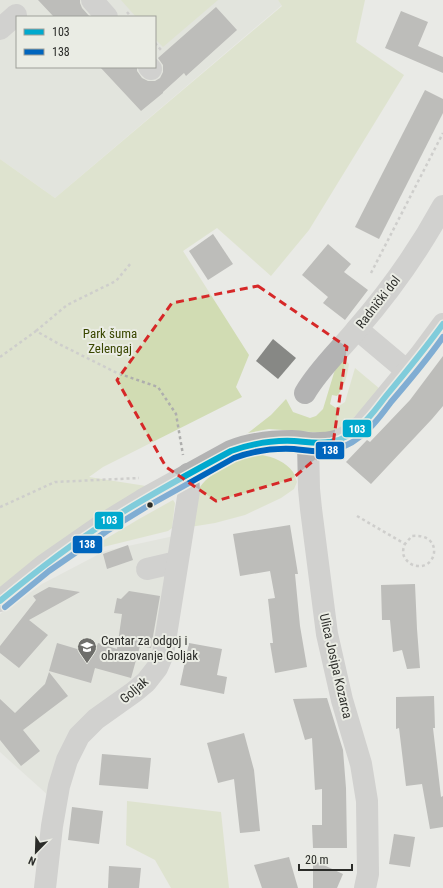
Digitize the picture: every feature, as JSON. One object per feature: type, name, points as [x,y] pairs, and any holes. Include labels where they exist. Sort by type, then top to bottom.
[{"type":"street","points":[[92,0],[106,16]]},
{"type":"street","points":[[0,29],[16,15]]},
{"type":"street","name":"Radnički dol","points":[[306,393],[310,384],[386,294],[416,251],[443,206]]},
{"type":"street","points":[[0,601],[44,565],[103,524],[142,500],[186,468],[243,446],[275,441],[308,443],[335,442],[353,433],[407,371],[443,324]]},
{"type":"street","points":[[357,329],[407,371]]},
{"type":"street","name":"Ulica Josipa Kozarca","points":[[308,443],[309,489],[327,634],[342,700],[361,764],[367,801],[368,874],[365,888]]},
{"type":"street","name":"Goljak","points":[[45,888],[52,826],[59,786],[67,760],[79,736],[96,719],[146,682],[156,668],[163,654],[189,491],[186,468]]},
{"type":"street","points":[[147,569],[178,562]]},
{"type":"path","points":[[371,273],[443,132]]},
{"type":"path","points":[[0,357],[36,331],[67,305],[116,281],[131,263]]},
{"type":"path","points":[[36,331],[58,344],[117,373],[158,387],[176,414],[186,468]]},
{"type":"path","points":[[0,507],[55,482],[138,479],[146,477]]},
{"type":"path","points":[[357,516],[405,544]]},
{"type":"path","points":[[412,536],[428,538],[434,545],[430,562],[423,566],[411,564],[403,555],[403,547],[405,544],[412,536]]},
{"type":"highlighted area","points":[[258,286],[347,347],[333,444],[292,479],[216,501],[166,467],[117,380],[172,303]]},
{"type":"shaded area","points":[[0,0],[278,0],[282,5],[55,198],[0,159]]},
{"type":"shaded area","points":[[174,536],[159,651],[148,671],[96,710],[49,796],[0,752],[0,614],[42,584],[105,551]]},
{"type":"green space","points":[[121,0],[218,0],[163,47],[156,40],[156,16],[135,16]]},
{"type":"green space","name":"Park šuma Zelengaj","points":[[278,0],[365,0],[356,42],[404,75],[309,230],[271,276],[217,228],[183,251],[249,355],[236,387],[242,397],[103,467],[89,477],[146,486],[0,590],[0,159],[55,198],[282,6]]},
{"type":"green space","points":[[342,357],[349,364],[344,385],[337,396],[332,395],[330,404],[336,408],[345,402],[355,368],[380,389],[347,425],[339,430],[325,433],[269,429],[248,433],[271,415],[286,399],[293,412],[310,418],[316,416],[323,409],[337,363]]},
{"type":"green space","points":[[262,455],[279,460],[290,468],[294,473],[297,482],[294,489],[281,498],[245,515],[215,523],[190,527],[197,493],[205,481],[227,465],[249,456]]},
{"type":"green space","points":[[173,500],[175,503],[172,528],[168,531],[99,548],[97,544]]},
{"type":"green space","points":[[127,801],[221,812],[229,888],[171,888],[155,860],[126,845]]},
{"type":"building","points":[[38,0],[80,0],[82,8],[89,16],[53,16]]},
{"type":"building","points":[[216,7],[237,30],[186,76],[184,73],[141,111],[101,68],[137,68],[137,71],[142,78],[148,81],[155,81],[160,78],[163,72],[163,65],[158,58]]},
{"type":"building","points":[[401,11],[428,22],[418,46],[443,57],[443,73],[385,48]]},
{"type":"building","points":[[425,90],[443,99],[443,113],[379,239],[355,227]]},
{"type":"building","points":[[213,234],[233,264],[208,280],[189,251]]},
{"type":"building","points":[[328,244],[351,264],[344,272],[368,290],[345,320],[323,303],[328,297],[302,275]]},
{"type":"building","points":[[273,339],[296,358],[278,379],[256,361]]},
{"type":"building","points":[[443,356],[443,406],[371,484],[346,462],[367,440],[370,442],[410,400]]},
{"type":"building","points":[[290,525],[298,574],[295,574],[300,626],[307,667],[275,673],[270,643],[273,643],[268,599],[275,598],[270,571],[240,576],[233,534]]},
{"type":"building","points":[[128,545],[133,560],[107,569],[103,554]]},
{"type":"building","points":[[415,584],[420,668],[407,669],[402,650],[393,652],[390,620],[382,620],[381,585]]},
{"type":"building","points":[[49,587],[80,592],[29,620],[48,635],[19,668],[0,653],[0,646],[36,600],[33,596]]},
{"type":"building","points":[[129,591],[160,596],[151,648],[140,646],[131,678],[95,668],[91,683],[49,671],[57,643],[94,654],[98,643],[117,649],[122,614],[114,613],[117,598],[121,599]]},
{"type":"building","points":[[189,643],[222,649],[217,675],[227,677],[224,694],[180,685]]},
{"type":"building","points":[[49,672],[68,696],[23,730],[40,751],[21,766],[0,740],[0,699],[15,713],[45,684]]},
{"type":"building","points":[[434,696],[435,728],[433,728],[441,797],[443,796],[443,827],[430,829],[422,784],[406,786],[399,728],[396,729],[396,697]]},
{"type":"building","points":[[327,698],[343,750],[346,788],[347,848],[313,848],[312,825],[322,825],[322,789],[315,790],[312,738],[305,740],[293,699]]},
{"type":"building","points":[[244,733],[254,770],[260,831],[240,833],[234,779],[218,783],[207,743]]},
{"type":"building","points":[[102,754],[151,758],[148,789],[99,785]]},
{"type":"building","points":[[72,807],[103,811],[99,844],[68,840]]},
{"type":"building","points":[[394,834],[415,837],[410,867],[389,864]]},
{"type":"building","points":[[289,857],[298,888],[262,888],[254,865]]},
{"type":"building","points":[[313,860],[343,874],[337,888],[313,888]]},
{"type":"building","points":[[109,866],[141,868],[139,888],[108,888]]},
{"type":"transit line","name":"103","points":[[0,601],[51,560],[120,513],[231,451],[254,444],[278,441],[317,443],[331,442],[339,440],[350,434],[371,416],[443,324]]},
{"type":"transit line","name":"138","points":[[5,607],[49,571],[107,531],[146,507],[234,458],[256,452],[279,449],[317,451],[330,450],[353,442],[369,429],[377,420],[443,337]]},
{"type":"place","name":"Centar za odgoj i obrazovanje Goljak","points":[[87,664]]}]
